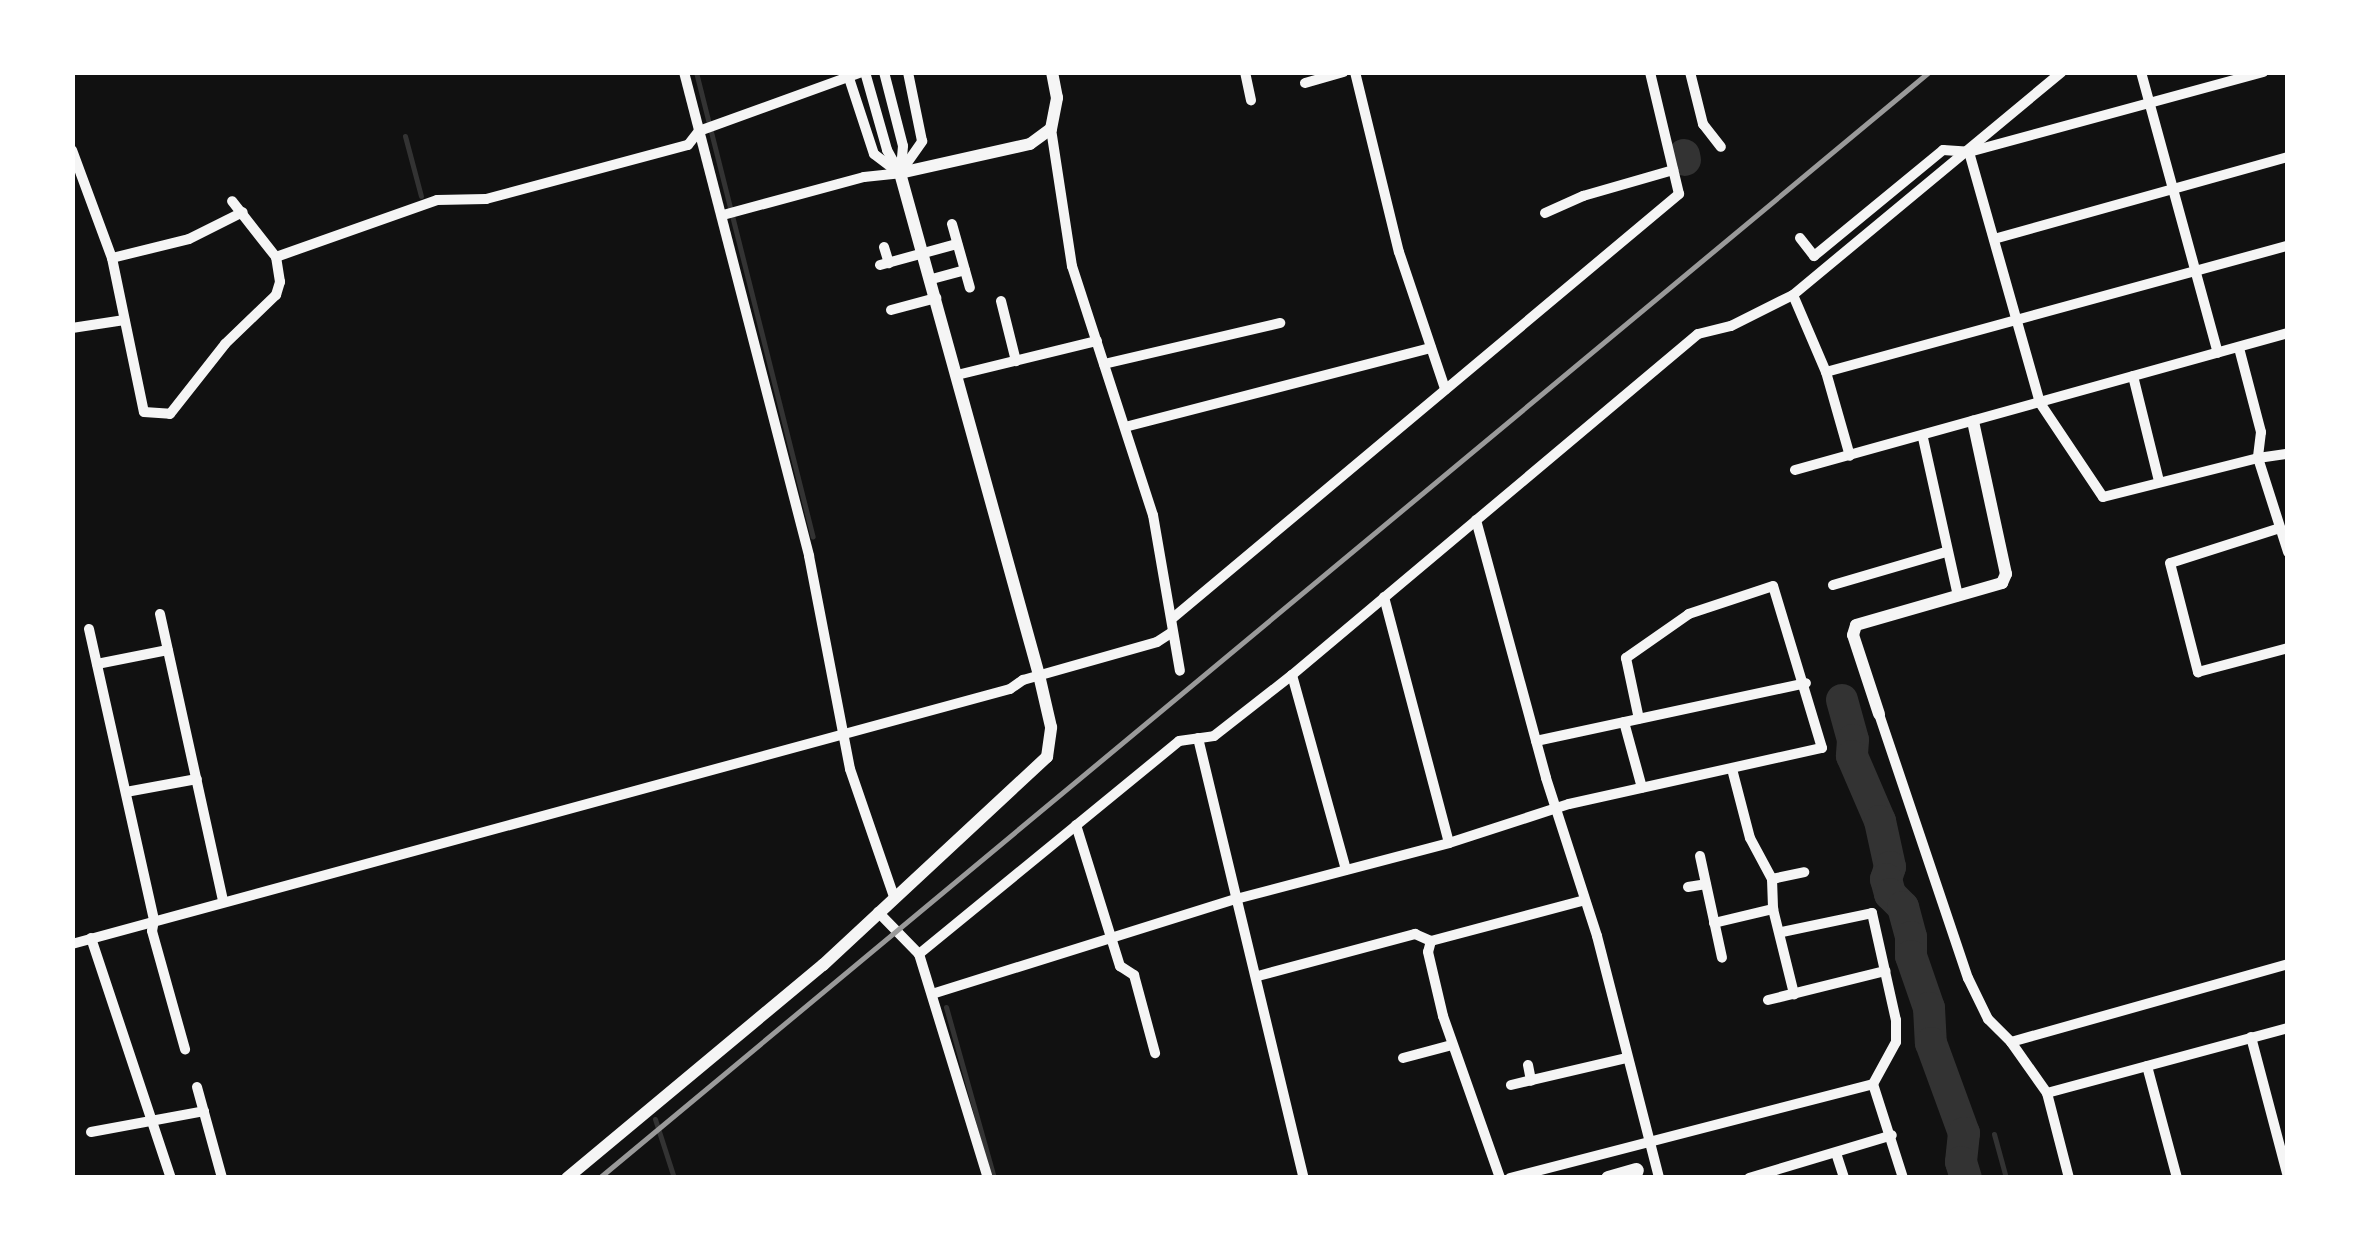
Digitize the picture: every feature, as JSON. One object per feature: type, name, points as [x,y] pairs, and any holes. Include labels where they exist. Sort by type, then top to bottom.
[{"type":"main road","points":[[1608,1178],[1636,1170]]},
{"type":"street","points":[[684,72],[699,131],[732,213],[809,556],[850,769],[894,897]]},
{"type":"street","points":[[276,258],[437,200],[486,200],[688,145],[699,131],[847,74],[864,72],[887,150],[900,174],[1039,676],[1050,727],[1047,757],[823,965],[567,1178]]},
{"type":"street","points":[[884,72],[904,146],[900,174]]},
{"type":"street","points":[[900,174],[922,141],[908,72]]},
{"type":"street","points":[[1052,72],[1058,98],[1051,129],[1072,266],[1153,514],[1174,617],[1171,633],[1180,671]]},
{"type":"street","points":[[1245,72],[1251,100]]},
{"type":"street","points":[[1305,82],[1343,72]]},
{"type":"street","points":[[1354,72],[1399,252],[1445,389]]},
{"type":"street","points":[[1174,617],[1679,194],[1650,72]]},
{"type":"street","points":[[1690,72],[1703,124],[1721,147]]},
{"type":"street","points":[[1800,238],[1814,256],[1942,150],[1969,152],[2062,72]]},
{"type":"street","points":[[2141,72],[2218,354]]},
{"type":"street","points":[[919,954],[1178,740],[1214,736],[1292,675],[1698,334],[1731,326],[1792,295],[1952,160],[1969,152],[2263,72]]},
{"type":"street","points":[[847,74],[874,154],[900,174]]},
{"type":"street","points":[[732,213],[864,177],[900,174],[1030,144],[1051,129]]},
{"type":"street","points":[[72,150],[112,258],[144,412],[170,414],[225,344],[272,304],[280,282],[276,258],[232,201]]},
{"type":"street","points":[[1969,152],[2040,404],[2104,497],[2288,454]]},
{"type":"street","points":[[1994,239],[2288,156]]},
{"type":"street","points":[[1545,212],[1583,196],[1673,170]]},
{"type":"street","points":[[112,258],[189,239],[243,212]]},
{"type":"street","points":[[952,224],[970,288]]},
{"type":"street","points":[[884,247],[885,264],[957,244]]},
{"type":"street","points":[[1826,372],[2288,246]]},
{"type":"street","points":[[932,279],[964,270]]},
{"type":"street","points":[[896,292],[895,308],[936,298]]},
{"type":"street","points":[[1792,295],[1826,372],[1850,456]]},
{"type":"street","points":[[1001,301],[1016,360]]},
{"type":"street","points":[[72,328],[124,320]]},
{"type":"street","points":[[1104,364],[1280,322]]},
{"type":"street","points":[[1795,470],[1923,438],[2288,333]]},
{"type":"street","points":[[957,375],[1097,341]]},
{"type":"street","points":[[1125,427],[1430,348]]},
{"type":"street","points":[[2239,348],[2261,432],[2258,458],[2288,552]]},
{"type":"street","points":[[2133,376],[2160,481]]},
{"type":"street","points":[[1973,422],[2006,574],[2002,583],[1856,625],[1852,636],[1968,978],[1988,1019],[2011,1042],[2046,1094],[2069,1178]]},
{"type":"street","points":[[1923,438],[1958,596]]},
{"type":"street","points":[[1476,520],[1585,900],[1659,1178]]},
{"type":"street","points":[[2280,528],[2170,563],[2198,672],[2288,648]]},
{"type":"street","points":[[1834,585],[1946,552]]},
{"type":"street","points":[[932,994],[1236,899],[1642,788],[1822,748],[1806,682],[1773,586],[1689,614],[1626,658],[1639,719]]},
{"type":"street","points":[[1384,597],[1448,843]]},
{"type":"street","points":[[160,614],[224,902]]},
{"type":"street","points":[[89,629],[154,920],[152,931],[185,1049]]},
{"type":"street","points":[[72,944],[1010,689],[1039,676],[1157,642],[1171,633]]},
{"type":"street","points":[[97,664],[168,650]]},
{"type":"street","points":[[1292,675],[1346,870]]},
{"type":"street","points":[[1536,740],[1806,682]]},
{"type":"street","points":[[1624,722],[1642,788]]},
{"type":"street","points":[[1198,738],[1304,1178]]},
{"type":"street","points":[[1732,769],[1750,838],[1772,879],[1774,909],[1794,994]]},
{"type":"street","points":[[126,792],[197,779]]},
{"type":"street","points":[[1076,826],[1120,966],[1134,975],[1156,1053]]},
{"type":"street","points":[[1700,856],[1722,958]]},
{"type":"street","points":[[1772,879],[1804,872]]},
{"type":"street","points":[[1688,888],[1706,884]]},
{"type":"street","points":[[1258,976],[1414,934],[1431,941],[1585,900]]},
{"type":"street","points":[[1714,923],[1774,909]]},
{"type":"street","points":[[878,912],[919,954],[988,1178]]},
{"type":"street","points":[[1510,1178],[1873,1084],[1896,1042],[1872,913],[1782,932]]},
{"type":"street","points":[[91,938],[155,1118],[172,1178]]},
{"type":"street","points":[[1431,941],[1428,952],[1452,1045],[1500,1178]]},
{"type":"street","points":[[2011,1042],[2288,964]]},
{"type":"street","points":[[1768,1000],[1884,971]]},
{"type":"street","points":[[2046,1094],[2288,1028]]},
{"type":"street","points":[[2251,1038],[2288,1177]]},
{"type":"street","points":[[1403,1058],[1452,1045]]},
{"type":"street","points":[[1511,1085],[1626,1058]]},
{"type":"street","points":[[1528,1064],[1531,1080]]},
{"type":"street","points":[[2146,1066],[2177,1178]]},
{"type":"street","points":[[1873,1084],[1903,1178]]},
{"type":"street","points":[[197,1087],[222,1178]]},
{"type":"street","points":[[91,1132],[204,1111]]},
{"type":"street","points":[[1749,1178],[1892,1135]]},
{"type":"street","points":[[1836,1153],[1844,1178]]},
{"type":"waterway","points":[[696,72],[813,537]]},
{"type":"waterway","points":[[405,136],[421,196]]},
{"type":"waterway","points":[[1684,155],[1685,160]]},
{"type":"waterway","points":[[1842,700],[1853,740],[1852,756],[1880,821],[1890,867],[1886,879],[1890,894],[1903,907],[1911,937],[1911,956],[1929,1008],[1931,1043],[1964,1133],[1961,1162],[1966,1178]]},
{"type":"waterway","points":[[946,1007],[994,1178]]},
{"type":"waterway","points":[[655,1119],[674,1178]]},
{"type":"waterway","points":[[1994,1134],[2006,1178]]},
{"type":"railway","points":[[599,1178],[1929,72]]}]
